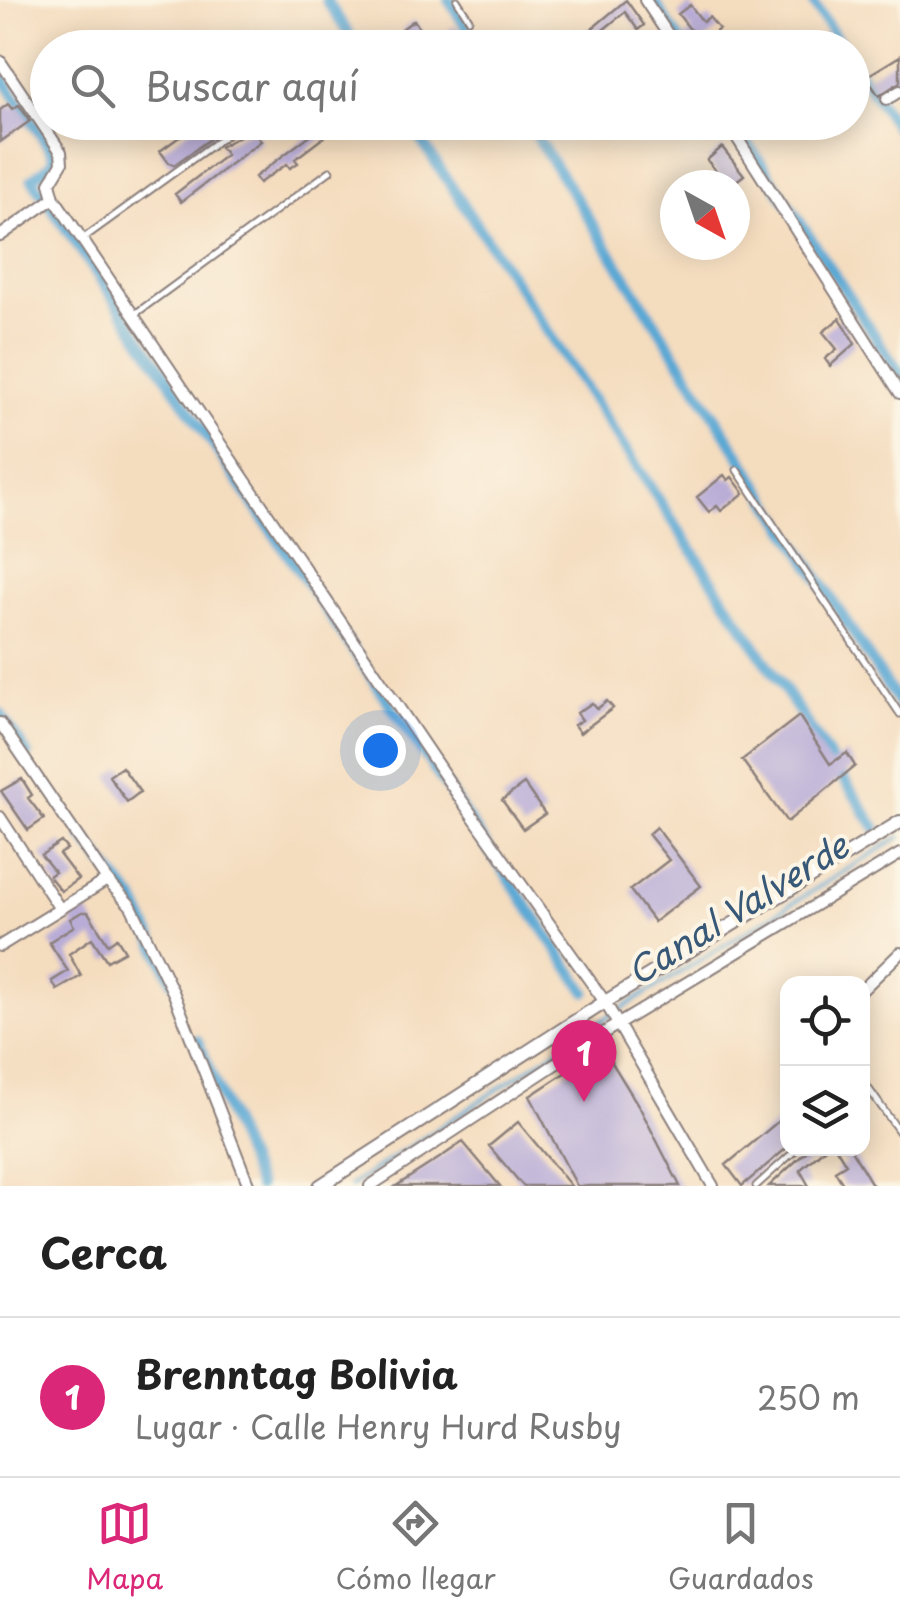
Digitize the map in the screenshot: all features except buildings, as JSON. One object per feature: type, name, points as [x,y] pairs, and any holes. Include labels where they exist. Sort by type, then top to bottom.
[{"type":"street","points":[[646,0],[665,30]]},
{"type":"street","points":[[0,61],[30,105]]},
{"type":"street","points":[[887,99],[900,92]]},
{"type":"street","points":[[54,140],[62,152],[62,163],[50,183],[54,198],[460,798],[612,1014],[713,1186]]},
{"type":"street","points":[[738,140],[900,394]]},
{"type":"street","points":[[0,236],[54,198]]},
{"type":"street","points":[[0,722],[107,880],[131,906],[174,994],[250,1186]]},
{"type":"street","points":[[0,817],[60,909]]},
{"type":"street","points":[[370,1186],[612,1014],[900,822]]},
{"type":"street","points":[[320,1186],[612,1014],[900,854]]},
{"type":"street","points":[[0,946],[107,880]]},
{"type":"street","points":[[870,983],[899,958]]},
{"type":"lane","points":[[457,0],[470,19]]},
{"type":"lane","points":[[81,240],[219,140]]},
{"type":"lane","points":[[133,316],[330,171]]},
{"type":"lane","points":[[737,470],[900,714]]},
{"type":"lane","points":[[870,1090],[900,1133]]},
{"type":"lane","points":[[756,1186],[789,1156]]},
{"type":"waterway","points":[[326,0],[346,30]]},
{"type":"waterway","points":[[449,0],[468,30]]},
{"type":"waterway","points":[[653,0],[672,30]]},
{"type":"waterway","points":[[811,0],[831,30]]},
{"type":"waterway","points":[[0,74],[30,119]]},
{"type":"waterway","points":[[870,89],[900,133]]},
{"type":"waterway","points":[[44,140],[54,162],[32,179],[586,992]]},
{"type":"waterway","points":[[421,140],[876,828]]},
{"type":"waterway","points":[[538,140],[900,706]]},
{"type":"waterway","points":[[746,140],[900,374]]},
{"type":"waterway","points":[[0,713],[28,755]]},
{"type":"waterway","points":[[83,837],[135,901],[173,982]]},
{"type":"waterway","name":"Canal Valverde","points":[[350,1186],[603,1020],[900,837]]},
{"type":"waterway","points":[[197,1040],[258,1186]]},
{"type":"place","name":"Brenntag Bolivia","points":[[584,1102]]}]
